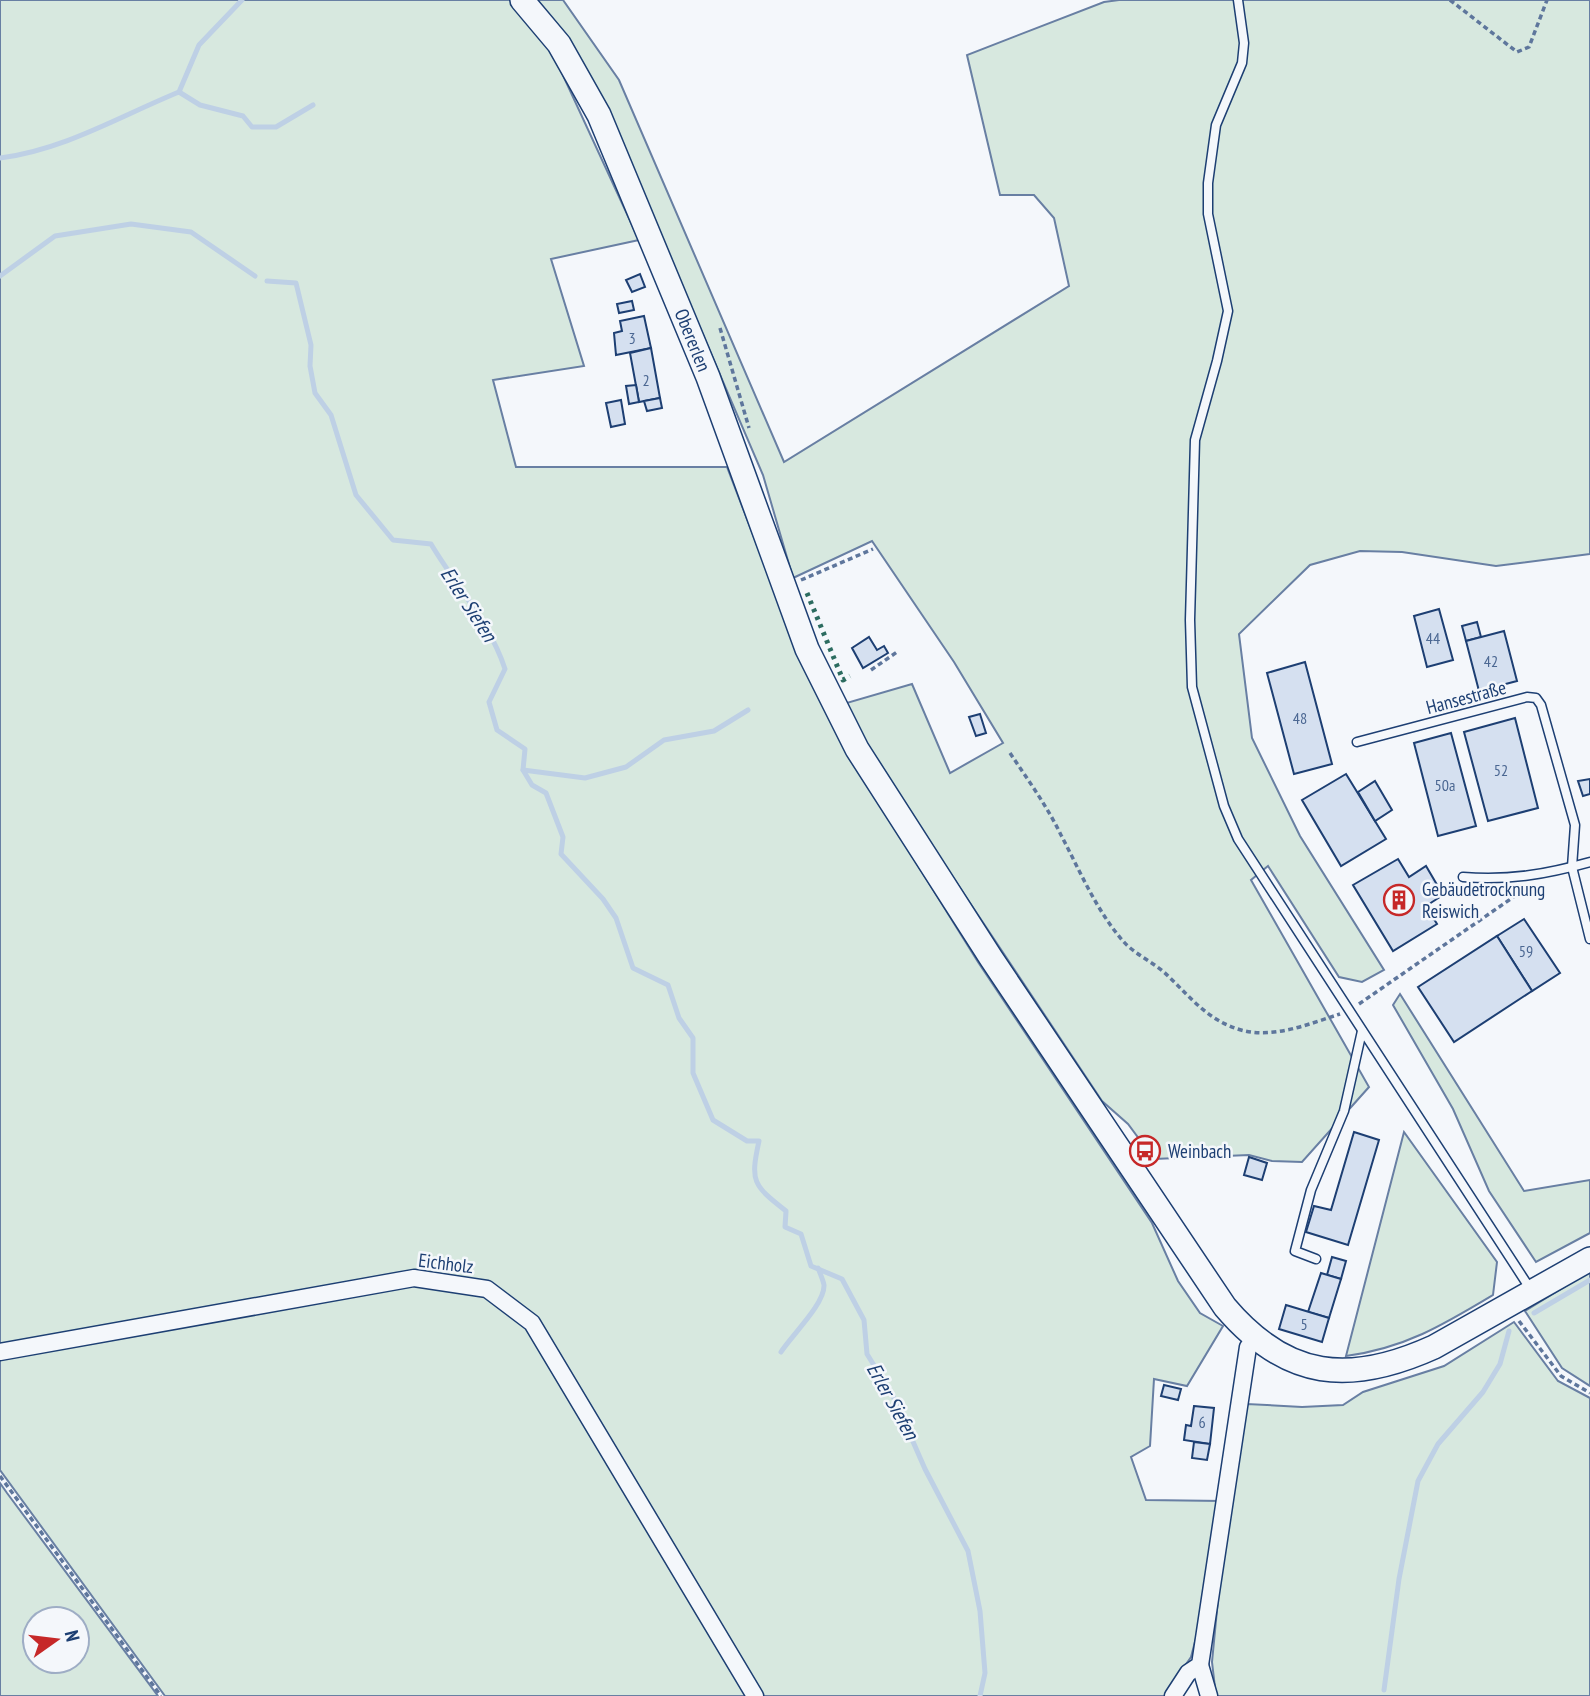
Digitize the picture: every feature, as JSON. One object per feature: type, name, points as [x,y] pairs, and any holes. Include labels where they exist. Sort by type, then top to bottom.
[{"type":"main road","name":"Obererlen","points":[[522,0],[559,44],[599,116],[736,450],[783,587],[829,697],[886,797],[1210,1288],[1241,1326],[1256,1338]]},
{"type":"main road","points":[[1256,1338],[1297,1364],[1333,1372],[1384,1367],[1416,1355],[1590,1259]]},
{"type":"street","name":"Eichholz","points":[[0,1352],[414,1278],[486,1289],[532,1322],[755,1696]]},
{"type":"street","points":[[1209,1696],[1206,1678],[1200,1665],[1248,1347],[1256,1338]]},
{"type":"street","points":[[1173,1696],[1188,1673],[1200,1665]]},
{"type":"lane","points":[[1238,0],[1244,43],[1242,63],[1216,125],[1208,183],[1208,215],[1228,311],[1195,440],[1190,620],[1192,687],[1224,806],[1238,839],[1532,1292]]},
{"type":"lane","name":"Hansestraße","points":[[1357,742],[1527,697],[1536,698],[1541,705],[1575,825],[1572,867],[1590,939]]},
{"type":"lane","points":[[1463,877],[1499,880],[1547,874],[1590,862]]},
{"type":"lane","points":[[1316,1259],[1296,1251],[1311,1190],[1344,1111],[1362,1031]]},
{"type":"path","points":[[1450,0],[1517,52],[1529,47],[1548,0]]},
{"type":"path","points":[[720,328],[748,421],[750,437],[747,446],[736,450]]},
{"type":"path","points":[[783,587],[873,550]]},
{"type":"path","points":[[871,670],[897,652]]},
{"type":"path","points":[[1010,753],[1062,836],[1079,875],[1125,943],[1155,963],[1198,1008],[1215,1020],[1242,1031],[1279,1032],[1350,1011],[1376,989],[1547,874]]},
{"type":"path","points":[[1508,1305],[1561,1376],[1590,1393]]},
{"type":"path","points":[[0,1476],[161,1696]]},
{"type":"shaded area","points":[[0,0],[513,0],[549,45],[639,240],[551,259],[584,366],[493,380],[516,467],[727,467],[804,667],[863,777],[978,962],[1152,1223],[1178,1281],[1200,1313],[1223,1326],[1187,1386],[1154,1379],[1150,1446],[1131,1457],[1146,1500],[1222,1501],[1210,1585],[1191,1657],[1164,1696],[759,1696],[534,1320],[449,1278],[0,1348]]},
{"type":"shaded area","points":[[533,0],[563,0],[619,80],[784,462],[1069,286],[1054,218],[1034,195],[1000,195],[967,55],[1104,2],[1119,0],[1590,0],[1590,554],[1496,566],[1402,552],[1360,551],[1310,565],[1239,634],[1252,738],[1300,836],[1384,970],[1362,982],[1339,977],[1268,866],[1251,880],[1369,1087],[1302,1162],[1272,1161],[1249,1155],[1154,1159],[1128,1124],[1102,1101],[886,777],[843,704],[912,684],[950,773],[1003,743],[954,662],[872,541],[793,578],[763,475],[607,111]]},
{"type":"shaded area","points":[[1400,994],[1524,1191],[1590,1180],[1590,1233],[1536,1262],[1489,1191],[1453,1109],[1393,1005]]},
{"type":"shaded area","points":[[1404,1132],[1497,1262],[1493,1295],[1423,1334],[1387,1347],[1346,1356]]},
{"type":"shaded area","points":[[1590,1271],[1590,1386],[1562,1368],[1525,1311]]},
{"type":"shaded area","points":[[415,1282],[485,1293],[529,1325],[753,1696],[165,1696],[0,1470],[0,1355]]},
{"type":"shaded area","points":[[1514,1322],[1558,1381],[1590,1398],[1590,1696],[1216,1696],[1212,1662],[1227,1506],[1247,1404],[1302,1407],[1343,1405],[1363,1392],[1444,1366]]},
{"type":"shaded area","points":[[0,1483],[90,1605],[21,1605],[21,1675],[91,1675],[91,1606],[158,1696],[0,1696]]},
{"type":"building","points":[[640,274],[645,287],[632,292],[626,280]]},
{"type":"building","points":[[632,301],[634,310],[619,313],[617,304]]},
{"type":"building","points":[[644,316],[651,348],[616,355],[614,333],[622,331],[620,321]]},
{"type":"building","points":[[651,348],[660,398],[639,402],[630,353]]},
{"type":"building","points":[[636,385],[639,402],[629,404],[626,386]]},
{"type":"building","points":[[660,398],[662,408],[647,411],[644,401]]},
{"type":"building","points":[[621,400],[625,424],[611,427],[606,403]]},
{"type":"building","points":[[1439,609],[1453,660],[1427,667],[1414,616]]},
{"type":"building","points":[[1477,622],[1481,637],[1466,641],[1462,626]]},
{"type":"building","points":[[1504,631],[1517,681],[1479,691],[1466,641]]},
{"type":"building","points":[[869,637],[877,650],[884,646],[888,653],[863,668],[852,648]]},
{"type":"building","points":[[1305,662],[1332,764],[1294,774],[1267,673]]},
{"type":"building","points":[[980,714],[986,733],[976,736],[969,717]]},
{"type":"building","points":[[1515,718],[1538,808],[1488,821],[1464,732]]},
{"type":"building","points":[[1451,733],[1476,826],[1438,836],[1414,743]]},
{"type":"building","points":[[1346,774],[1386,839],[1341,866],[1302,800]]},
{"type":"building","points":[[1590,779],[1590,794],[1583,796],[1578,781]]},
{"type":"building","points":[[1375,781],[1392,810],[1375,821],[1358,792]]},
{"type":"building","name":"Gebäudetrocknung Reiswich","points":[[1398,859],[1409,877],[1426,866],[1443,895],[1426,906],[1437,924],[1393,951],[1353,885]]},
{"type":"building","points":[[1524,919],[1560,973],[1532,991],[1497,936]]},
{"type":"building","points":[[1497,936],[1532,991],[1454,1042],[1418,987]]},
{"type":"building","points":[[1354,1132],[1379,1140],[1348,1245],[1306,1232],[1314,1206],[1331,1210]]},
{"type":"building","points":[[1249,1157],[1267,1163],[1262,1180],[1244,1175]]},
{"type":"building","points":[[1332,1257],[1346,1261],[1341,1279],[1327,1275]]},
{"type":"building","points":[[1321,1273],[1341,1279],[1329,1318],[1308,1312]]},
{"type":"building","points":[[1286,1305],[1329,1318],[1322,1342],[1279,1329]]},
{"type":"building","points":[[1164,1385],[1181,1389],[1178,1400],[1161,1396]]},
{"type":"building","points":[[1194,1406],[1214,1408],[1210,1444],[1184,1440],[1186,1425],[1191,1426]]},
{"type":"building","points":[[1194,1442],[1210,1444],[1207,1460],[1192,1458]]},
{"type":"waterway","points":[[179,92],[199,45],[242,0]]},
{"type":"waterway","points":[[0,158],[24,154],[69,140],[179,92],[200,105],[243,116],[252,127],[276,127],[313,105]]},
{"type":"waterway","name":"Erler Siefen","points":[[0,276],[55,236],[131,224],[191,232],[255,276]]},
{"type":"waterway","name":"Erler Siefen","points":[[267,281],[296,283],[311,345],[310,366],[315,393],[331,415],[356,495],[393,540],[431,544],[491,636],[505,669],[489,702],[497,730],[525,749],[523,770],[532,785],[546,793],[563,837],[561,854],[603,899],[616,918],[633,968],[668,985],[679,1018],[693,1038],[693,1073],[713,1120],[747,1141],[759,1141],[755,1166],[757,1182],[767,1195],[786,1211],[785,1227],[801,1234],[811,1266],[842,1279],[864,1320],[867,1354],[893,1396],[925,1469],[968,1551],[980,1611],[985,1673],[980,1696]]},
{"type":"waterway","points":[[523,770],[585,778],[626,767],[664,740],[714,731],[748,710]]},
{"type":"waterway","points":[[781,1352],[807,1320],[823,1293],[824,1285],[818,1268]]},
{"type":"waterway","points":[[1534,1313],[1590,1280]]},
{"type":"waterway","points":[[1384,1690],[1399,1579],[1418,1481],[1438,1444],[1483,1392],[1500,1364],[1509,1331]]},
{"type":"hedge","points":[[807,593],[843,680],[850,676]]},
{"type":"place","name":"Gebäudetrocknung Reiswich","points":[[1399,900]]},
{"type":"place","name":"Weinbach","points":[[1145,1151]]}]
